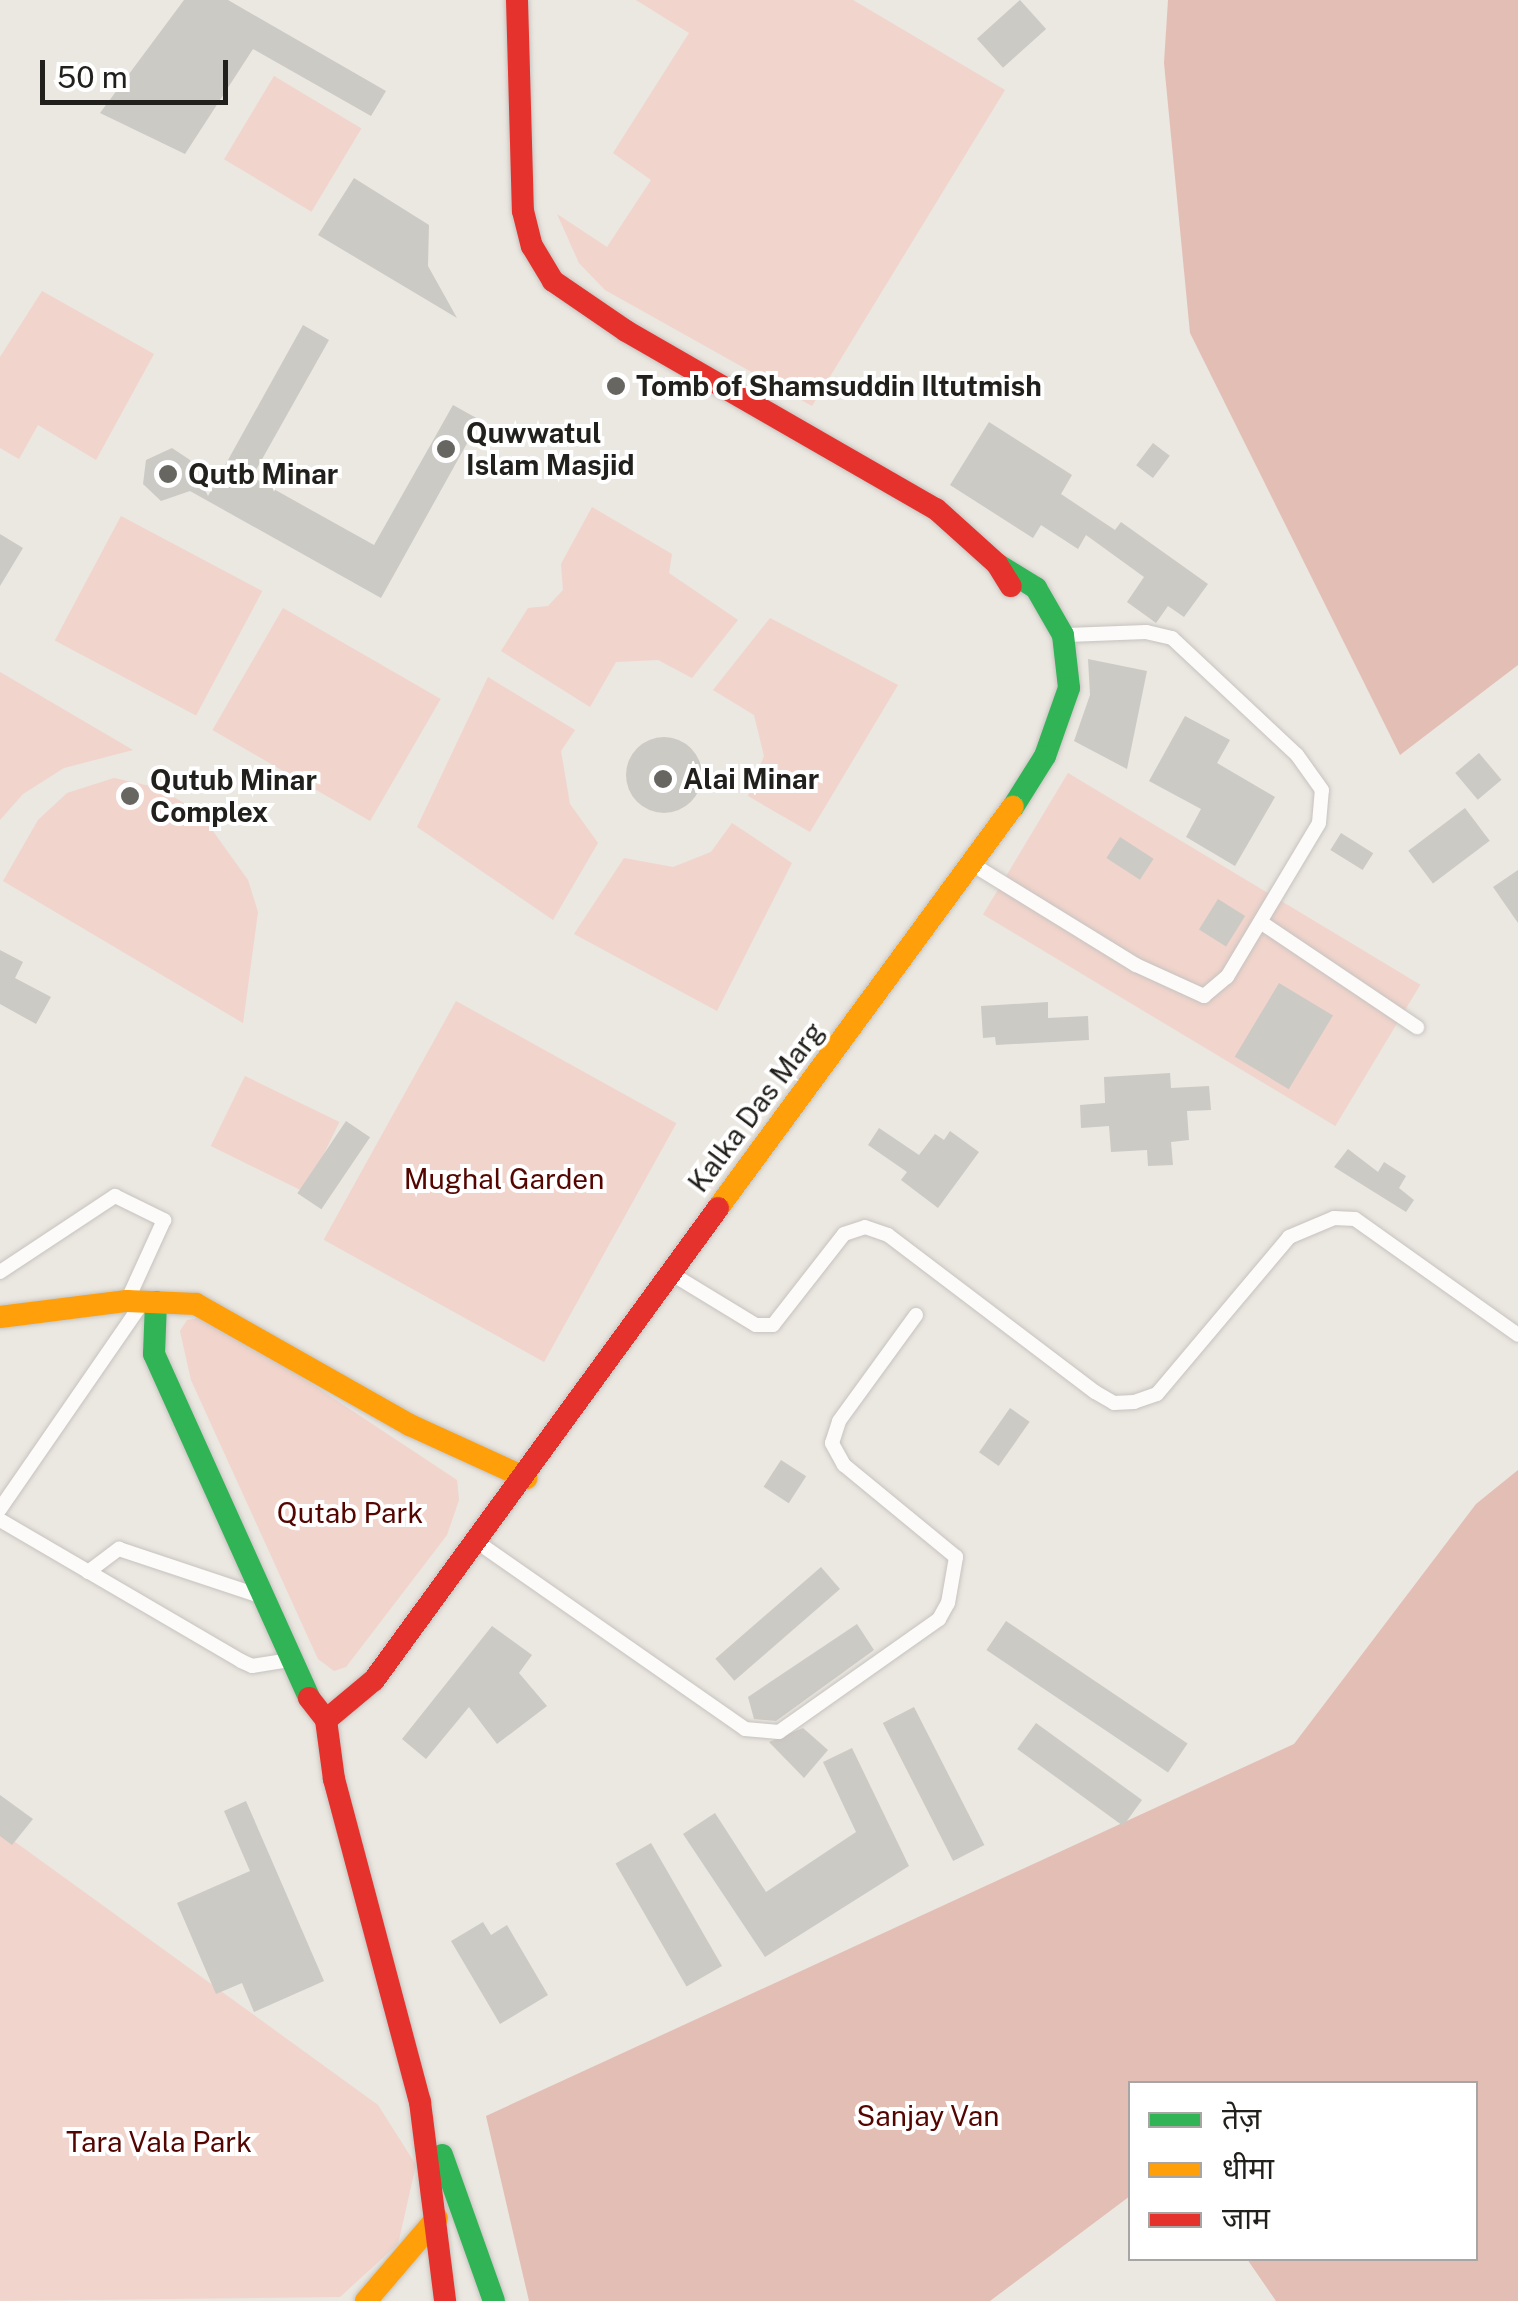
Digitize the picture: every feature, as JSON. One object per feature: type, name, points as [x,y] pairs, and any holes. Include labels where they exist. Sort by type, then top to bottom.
[{"type":"main road","name":"Kalka Das Marg","points":[[326,1720],[374,1680],[526,1478],[669,1272],[975,866],[1031,771],[1052,744],[1066,708],[1063,635],[1036,588],[997,564],[936,510],[626,331],[554,281],[532,246],[523,211],[517,0]]},
{"type":"main road","name":"Kalka Das Marg","points":[[997,564],[1031,620],[1044,662],[1046,689],[1031,771]]},
{"type":"main road","points":[[0,1317],[142,1301],[214,1313],[410,1425],[526,1478]]},
{"type":"main road","points":[[142,1301],[154,1354],[291,1659],[326,1720],[334,1779],[420,2102],[494,2301]]},
{"type":"main road","points":[[420,2102],[445,2301]]},
{"type":"main road","points":[[366,2301],[437,2218]]},
{"type":"lane","points":[[975,866],[1136,965],[1204,996],[1227,977],[1320,823],[1322,790],[1297,755],[1172,638],[1063,635]]},
{"type":"lane","points":[[1262,923],[1417,1027]]},
{"type":"lane","points":[[0,1272],[115,1196],[164,1220],[142,1301],[0,1509]]},
{"type":"lane","points":[[669,1272],[756,1325],[773,1325],[844,1234],[865,1227],[888,1235],[1094,1392],[1114,1403],[1134,1402],[1157,1394],[1289,1237],[1311,1224],[1345,1218],[1355,1220],[1518,1335]]},
{"type":"lane","points":[[478,1543],[745,1729],[778,1732],[939,1619],[948,1604],[956,1557],[844,1465],[832,1443],[838,1421],[916,1315]]},
{"type":"lane","points":[[0,1520],[240,1661],[252,1666],[291,1659]]},
{"type":"lane","points":[[88,1572],[119,1549],[263,1596]]},
{"type":"green space","points":[[636,0],[853,0],[1005,90],[812,406],[605,290],[579,263],[557,214],[607,247],[651,180],[613,153],[689,33]]},
{"type":"green space","points":[[1168,0],[1518,0],[1518,665],[1400,755],[1190,333],[1164,63]]},
{"type":"green space","points":[[274,76],[361,129],[311,212],[224,159]]},
{"type":"green space","points":[[42,291],[154,354],[96,460],[38,425],[19,459],[0,448],[0,357]]},
{"type":"green space","points":[[592,507],[672,554],[669,573],[738,620],[692,678],[658,660],[616,662],[590,707],[501,651],[528,608],[548,606],[563,590],[561,564]]},
{"type":"green space","points":[[121,516],[262,591],[196,716],[55,640]]},
{"type":"green space","points":[[283,608],[441,699],[370,821],[212,730]]},
{"type":"green space","points":[[770,618],[898,685],[810,832],[748,796],[764,756],[754,715],[713,690]]},
{"type":"green space","points":[[0,672],[133,750],[64,768],[23,794],[0,820]]},
{"type":"green space","points":[[488,677],[575,730],[561,751],[570,804],[598,843],[553,920],[417,827]]},
{"type":"green space","points":[[1068,773],[1420,985],[1335,1126],[983,914]]},
{"type":"green space","points":[[114,778],[159,788],[200,813],[248,880],[258,912],[243,1023],[3,881],[38,820],[67,793]]},
{"type":"green space","points":[[732,823],[792,863],[717,1011],[574,934],[624,858],[673,867],[711,852]]},
{"type":"green space","name":"Mughal Garden","points":[[456,1001],[676,1123],[544,1362],[324,1240]]},
{"type":"green space","points":[[245,1076],[339,1122],[305,1192],[211,1146]]},
{"type":"green space","name":"Qutab Park","points":[[209,1316],[457,1480],[459,1500],[447,1535],[346,1667],[334,1671],[318,1659],[191,1380],[180,1331],[187,1320]]},
{"type":"green space","name":"Sanjay Van","points":[[1518,1470],[1518,2301],[1276,2301],[1248,2261],[1478,2261],[1478,2081],[1128,2081],[1128,2198],[990,2301],[529,2301],[486,2116],[1294,1744],[1476,1504]]},
{"type":"green space","name":"Tara Vala Park","points":[[0,1831],[378,2105],[416,2165],[398,2244],[340,2297],[0,2301]]},
{"type":"building","points":[[184,0],[228,0],[386,91],[371,116],[253,49],[185,154],[100,113]]},
{"type":"building","points":[[1020,0],[1046,29],[1003,68],[977,39]]},
{"type":"building","points":[[354,178],[429,225],[428,266],[457,318],[318,235]]},
{"type":"building","name":"Quwwatul Islam Masjid","points":[[303,325],[329,340],[252,477],[374,545],[453,405],[480,420],[381,598],[190,491],[161,501],[143,484],[146,460],[172,448],[190,460],[208,496]]},
{"type":"building","points":[[989,422],[1072,475],[1061,494],[1115,530],[1121,522],[1208,584],[1184,617],[1168,606],[1156,623],[1127,602],[1144,577],[1086,535],[1078,549],[1041,525],[1033,538],[950,485]]},
{"type":"building","points":[[1153,443],[1170,456],[1153,478],[1136,465]]},
{"type":"building","points":[[0,534],[23,548],[0,586]]},
{"type":"building","points":[[1088,659],[1147,671],[1127,769],[1074,741],[1090,695]]},
{"type":"building","points":[[1185,716],[1230,740],[1217,763],[1275,797],[1235,866],[1186,837],[1201,809],[1149,781]]},
{"type":"building","name":"Alai Minar","points":[[664,737],[691,748],[702,775],[691,802],[664,813],[637,802],[626,775],[637,748]]},
{"type":"building","points":[[1479,753],[1501,780],[1478,800],[1455,773]]},
{"type":"building","points":[[1465,808],[1490,841],[1433,883],[1408,851]]},
{"type":"building","points":[[1341,833],[1373,853],[1363,870],[1330,850]]},
{"type":"building","points":[[1120,837],[1154,859],[1140,880],[1106,858]]},
{"type":"building","points":[[1518,870],[1518,923],[1493,887]]},
{"type":"building","points":[[1218,899],[1245,916],[1226,946],[1199,930]]},
{"type":"building","points":[[0,950],[23,962],[15,978],[51,997],[36,1024],[0,1004]]},
{"type":"building","points":[[1279,983],[1333,1015],[1289,1089],[1235,1057]]},
{"type":"building","points":[[1048,1002],[1048,1018],[1088,1016],[1089,1040],[996,1045],[995,1037],[983,1038],[981,1006]]},
{"type":"building","points":[[1170,1073],[1171,1088],[1209,1086],[1211,1110],[1187,1111],[1189,1140],[1171,1142],[1173,1165],[1148,1166],[1147,1150],[1111,1152],[1109,1126],[1081,1128],[1080,1105],[1105,1103],[1104,1077]]},
{"type":"building","points":[[346,1121],[370,1137],[321,1209],[297,1193]]},
{"type":"building","points":[[879,1128],[919,1155],[935,1134],[944,1140],[950,1131],[979,1152],[938,1208],[901,1180],[907,1172],[868,1145]]},
{"type":"building","points":[[1348,1149],[1378,1172],[1384,1162],[1406,1176],[1399,1188],[1414,1200],[1406,1212],[1334,1167]]},
{"type":"building","points":[[1010,1408],[1030,1422],[999,1466],[979,1452]]},
{"type":"building","points":[[781,1460],[806,1476],[789,1503],[764,1487]]},
{"type":"building","points":[[821,1567],[840,1589],[734,1681],[715,1659]]},
{"type":"building","points":[[1006,1621],[1188,1743],[1168,1772],[986,1650]]},
{"type":"building","points":[[857,1624],[874,1650],[776,1721],[754,1719],[748,1697]]},
{"type":"building","points":[[492,1626],[532,1655],[519,1673],[547,1706],[497,1744],[469,1707],[426,1759],[402,1739]]},
{"type":"building","points":[[914,1707],[984,1845],[953,1861],[883,1723]]},
{"type":"building","points":[[1036,1723],[1142,1800],[1123,1826],[1017,1749]]},
{"type":"building","points":[[803,1728],[828,1750],[804,1778],[769,1742]]},
{"type":"building","points":[[852,1748],[909,1866],[765,1957],[683,1834],[715,1813],[766,1892],[856,1832],[823,1762]]},
{"type":"building","points":[[0,1795],[33,1819],[12,1845],[0,1836]]},
{"type":"building","points":[[246,1801],[324,1981],[254,2012],[242,1983],[216,1994],[177,1903],[250,1871],[224,1811]]},
{"type":"building","points":[[651,1843],[722,1966],[686,1986],[615,1864]]},
{"type":"building","points":[[483,1922],[491,1935],[507,1925],[548,1995],[500,2024],[451,1941]]},
{"type":"traffic: fast","points":[[997,564],[1036,588],[1063,635],[1069,688],[1045,756],[1013,807]]},
{"type":"traffic: fast","points":[[156,1302],[154,1354],[309,1698]]},
{"type":"traffic: fast","points":[[442,2155],[494,2301]]},
{"type":"traffic: slow","points":[[718,1208],[1013,807]]},
{"type":"traffic: slow","points":[[0,1317],[127,1301],[196,1304],[410,1425],[526,1478]]},
{"type":"traffic: slow","points":[[366,2301],[437,2218]]},
{"type":"traffic: jam","points":[[517,0],[523,211],[532,246],[553,281],[626,331],[936,509],[997,564],[1011,586]]},
{"type":"traffic: jam","points":[[326,1720],[374,1680],[718,1208]]},
{"type":"traffic: jam","points":[[309,1698],[326,1720],[334,1779],[420,2102],[445,2301]]},
{"type":"place","name":"Tomb of Shamsuddin Iltutmish","points":[[616,386]]},
{"type":"place","name":"Quwwatul Islam Masjid","points":[[446,449]]},
{"type":"place","name":"Qutb Minar","points":[[168,474]]},
{"type":"place","name":"Alai Minar","points":[[663,779]]},
{"type":"place","name":"Qutub Minar Complex","points":[[130,796]]}]
